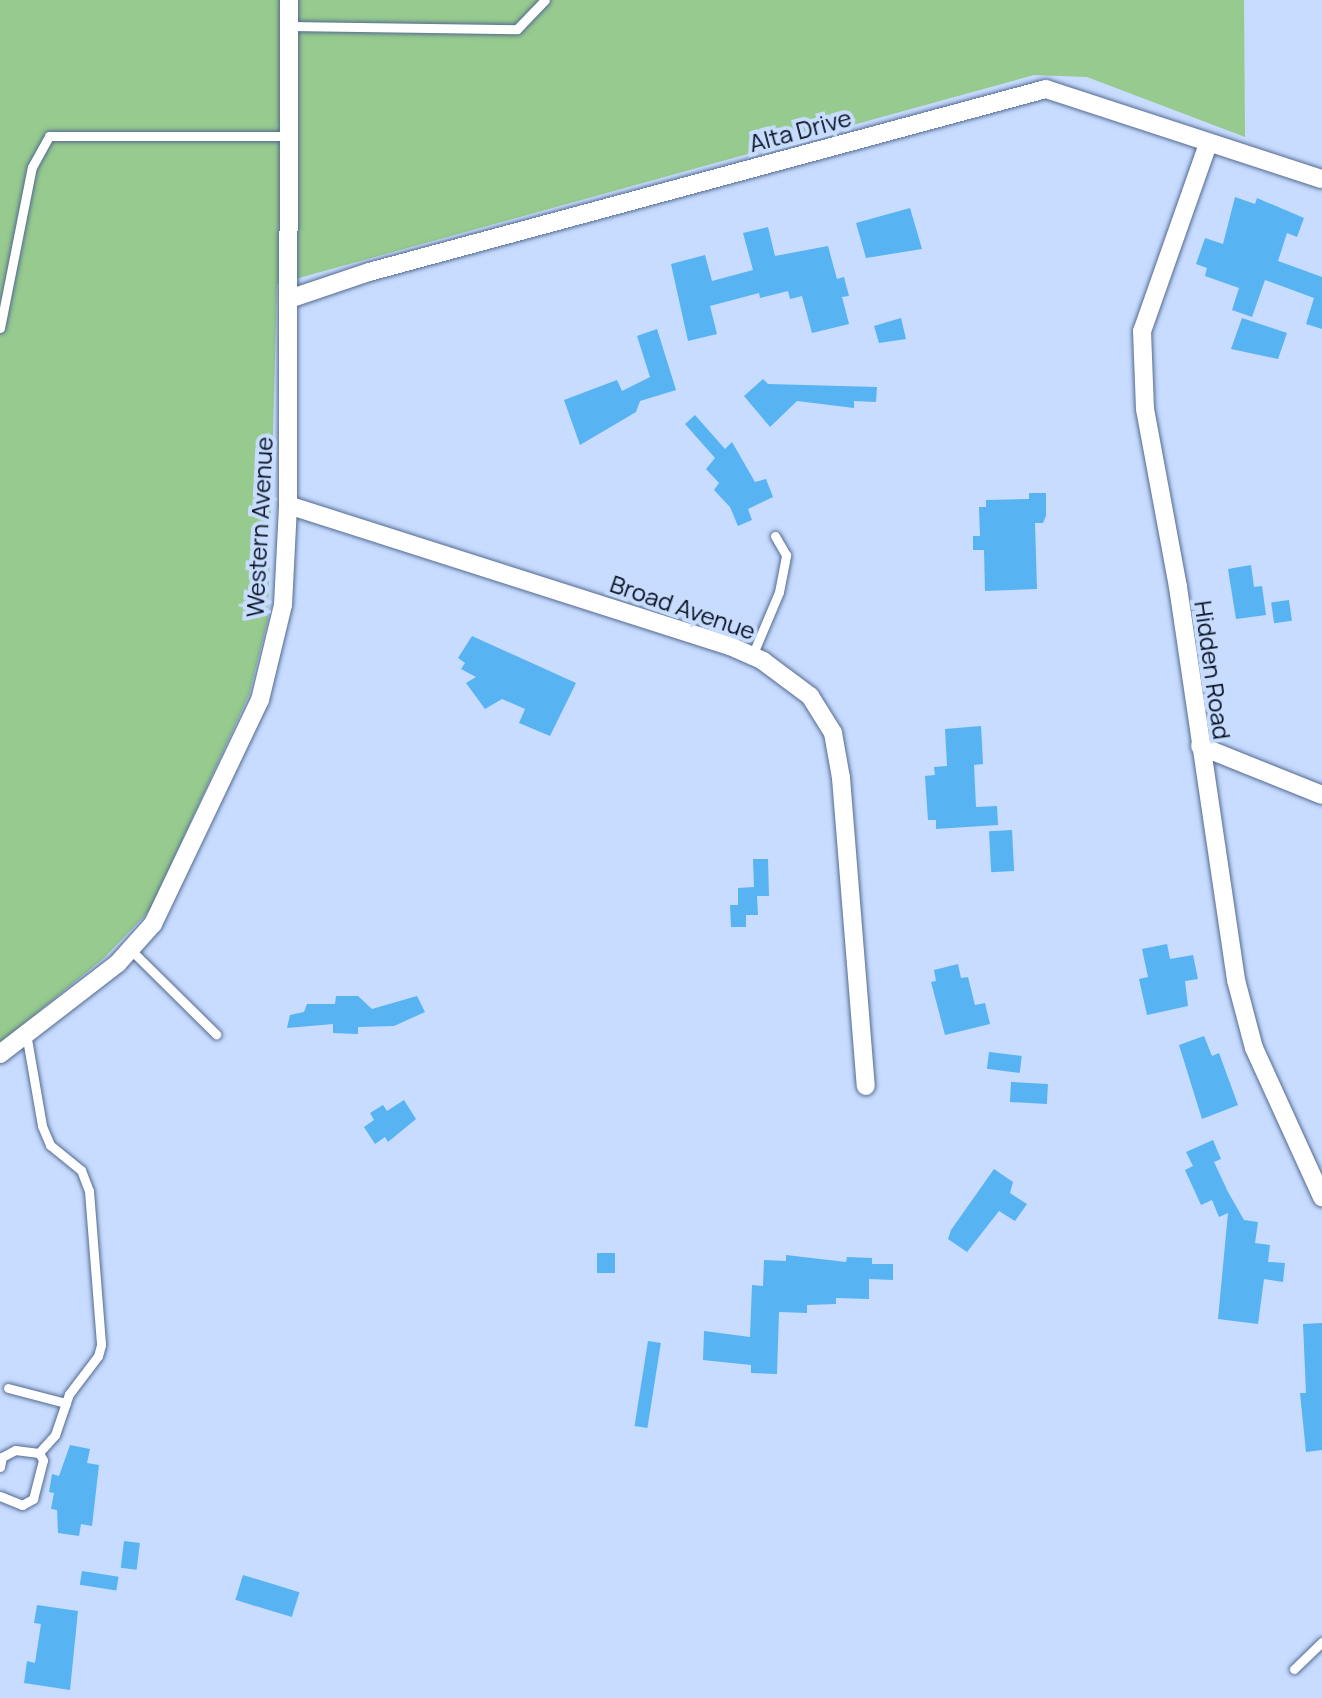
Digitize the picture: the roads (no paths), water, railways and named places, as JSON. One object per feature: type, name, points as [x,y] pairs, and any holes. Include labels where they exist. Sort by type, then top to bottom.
[{"type":"street","name":"Western Avenue","points":[[0,1054],[131,950],[153,924],[260,700],[283,605],[288,505],[289,0]]},
{"type":"street","name":"Alta Drive","points":[[289,299],[369,272],[1029,91],[1069,94],[1208,144],[1322,179]]},
{"type":"street","name":"Hidden Road","points":[[1208,144],[1142,331],[1145,409],[1200,746],[1222,907],[1254,1048],[1322,1197]]},
{"type":"street","name":"Broad Avenue","points":[[288,505],[752,656],[810,696],[833,733],[841,778],[866,1086]]},
{"type":"street","points":[[1200,746],[1322,795]]},
{"type":"lane","points":[[289,26],[517,29],[545,0]]},
{"type":"lane","points":[[0,328],[32,167],[49,136],[291,136]]},
{"type":"lane","points":[[752,656],[779,592],[786,555],[775,536]]},
{"type":"lane","points":[[131,950],[216,1034]]},
{"type":"lane","points":[[26,1033],[42,1126],[50,1145],[81,1170],[89,1191],[101,1345],[66,1403],[55,1435],[39,1453]]},
{"type":"lane","points":[[8,1388],[66,1403]]},
{"type":"lane","points":[[0,1467],[2,1457],[15,1450],[39,1453]]},
{"type":"lane","points":[[0,1496],[22,1505],[33,1499],[43,1460],[39,1453]]},
{"type":"lane","points":[[1294,1669],[1322,1642]]}]
